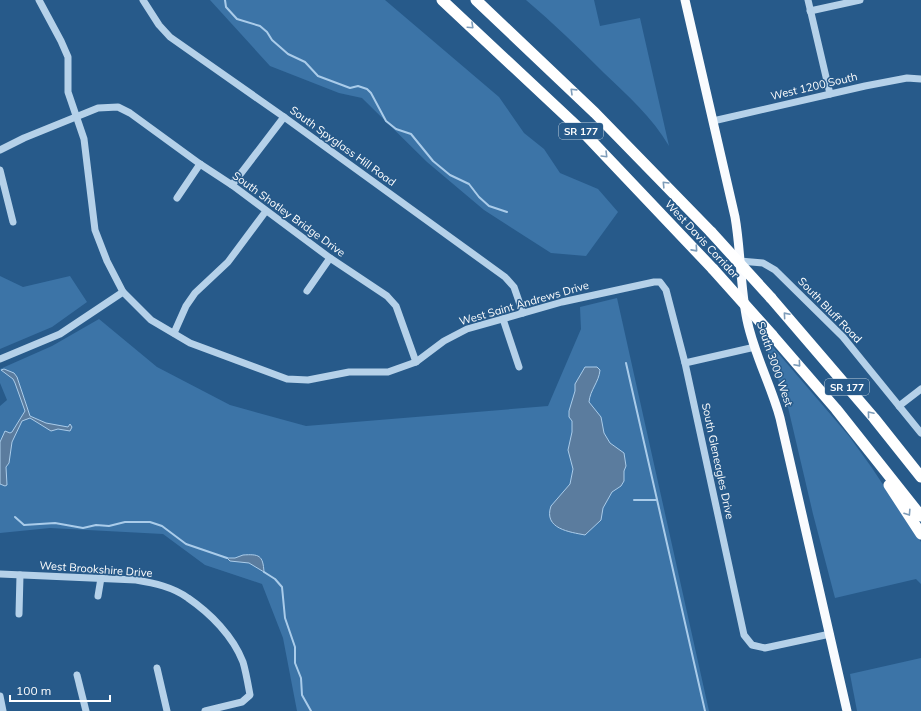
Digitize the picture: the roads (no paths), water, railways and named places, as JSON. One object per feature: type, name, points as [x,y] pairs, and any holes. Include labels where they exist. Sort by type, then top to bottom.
[{"type":"highway","name":"West Davis Corridor","points":[[442,0],[583,132],[713,269],[772,335],[865,445],[921,516]]},
{"type":"highway","name":"West Davis Corridor","points":[[476,0],[595,113],[711,232],[771,298],[921,477]]},
{"type":"highway","points":[[886,434],[908,455],[921,471]]},
{"type":"highway","points":[[865,445],[921,534]]},
{"type":"main road","name":"South 3000 West","points":[[685,0],[736,223],[745,310],[755,347],[771,386],[779,413],[847,711]]},
{"type":"street","name":"West Saint Andrews Drive","points":[[39,0],[68,57],[68,92],[84,139],[95,230],[107,261],[123,292],[151,320],[190,343],[287,379],[308,380],[349,372],[388,372],[416,362],[444,341],[467,329],[582,297],[660,282]]},
{"type":"street","name":"South Spyglass Hill Road","points":[[143,0],[159,25],[170,37],[284,117],[505,277],[514,287],[523,313]]},
{"type":"street","points":[[808,0],[830,94]]},
{"type":"street","points":[[810,11],[860,0]]},
{"type":"street","name":"West 1200 South","points":[[713,120],[907,78],[921,79]]},
{"type":"street","name":"South Shotley Bridge Drive","points":[[77,115],[98,108],[118,107],[130,113],[200,164],[232,185],[330,258],[387,296],[396,306],[416,362]]},
{"type":"street","points":[[0,150],[77,115]]},
{"type":"street","points":[[232,185],[284,117]]},
{"type":"street","points":[[177,198],[200,164]]},
{"type":"street","points":[[0,170],[13,222]]},
{"type":"street","points":[[174,333],[186,306],[194,293],[228,262],[266,211]]},
{"type":"street","points":[[307,291],[330,258]]},
{"type":"street","name":"South Bluff Road","points":[[740,261],[763,263],[775,270],[843,337],[921,433]]},
{"type":"street","name":"South Gleneagles Drive","points":[[660,282],[666,290],[685,363],[744,635],[752,645],[765,648],[830,634]]},
{"type":"street","points":[[0,359],[60,334],[123,292]]},
{"type":"street","points":[[504,319],[519,367]]},
{"type":"street","points":[[685,363],[755,347]]},
{"type":"street","points":[[899,406],[921,389]]},
{"type":"street","name":"West Brookshire Drive","points":[[0,574],[101,578],[156,584],[188,597],[223,628],[235,646],[243,662],[250,695],[242,702],[205,711]]},
{"type":"street","points":[[19,614],[20,575]]},
{"type":"street","points":[[98,596],[101,578]]},
{"type":"street","points":[[157,668],[167,711]]},
{"type":"street","points":[[77,675],[86,711]]},
{"type":"street","points":[[0,696],[3,711]]},
{"type":"waterway","points":[[225,0],[226,7],[237,19],[260,26],[267,32],[272,40],[288,54],[305,62],[318,76],[350,88],[358,86],[367,89],[371,93],[386,121],[396,129],[411,134],[433,161],[450,175],[469,184],[479,197],[489,206],[507,212]]},
{"type":"waterway","points":[[626,363],[705,711]]},
{"type":"waterway","points":[[634,500],[656,500]]},
{"type":"waterway","points":[[15,517],[24,525],[55,523],[83,528],[96,525],[109,526],[125,522],[150,522],[162,526],[186,544],[227,558]]},
{"type":"waterway","points":[[264,572],[275,579],[282,587],[285,618],[295,647],[295,663],[301,678],[302,695],[311,711]]}]
